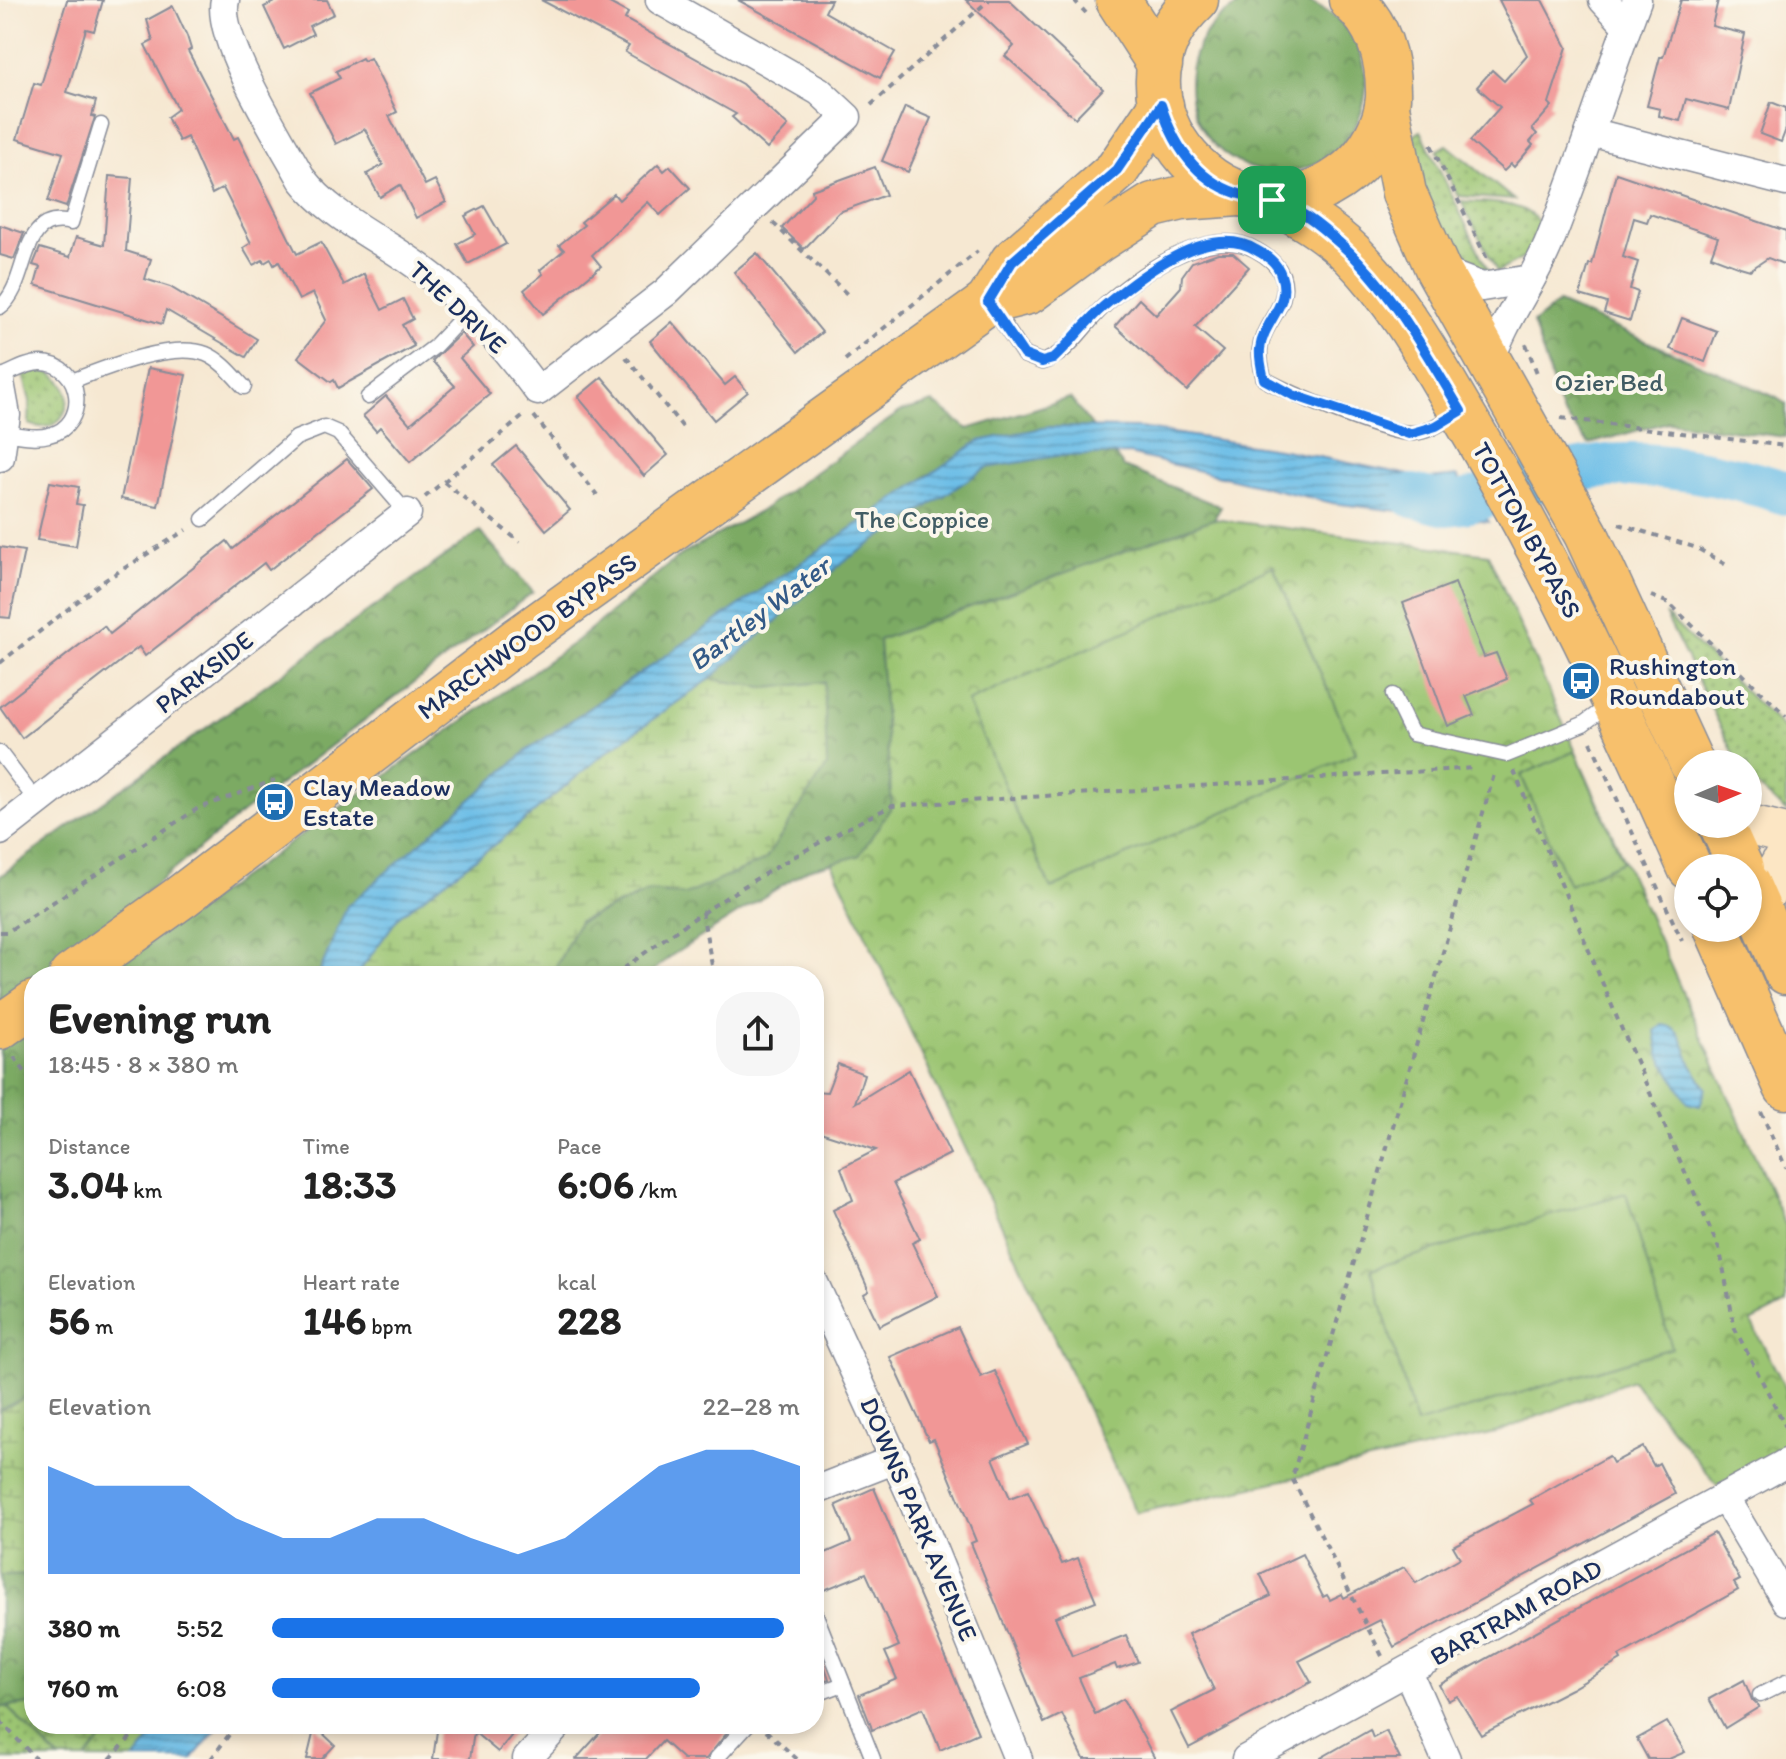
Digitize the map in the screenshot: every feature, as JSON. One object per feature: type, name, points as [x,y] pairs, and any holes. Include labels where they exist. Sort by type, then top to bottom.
[{"type":"main road","points":[[1196,0],[1169,36],[1160,85],[1170,135],[1187,161],[1210,181],[1256,197],[1304,196],[1334,184],[1358,163],[1377,137],[1387,107],[1389,72],[1380,38],[1361,9],[1351,0]]},
{"type":"main road","points":[[1105,10],[1160,85]]},
{"type":"main road","name":"MARCHWOOD BYPASS","points":[[988,302],[1012,262],[1117,170],[1160,85]]},
{"type":"main road","name":"TOTTON BYPASS","points":[[1387,107],[1404,193],[1438,270],[1489,365],[1543,427],[1602,527],[1687,750]]},
{"type":"main road","name":"MARCHWOOD BYPASS","points":[[85,966],[181,897],[520,638],[988,302],[1028,292],[1097,241],[1153,205],[1182,198],[1256,197]]},
{"type":"main road","name":"TOTTON BYPASS","points":[[1256,197],[1308,218],[1355,257],[1414,334],[1526,521],[1616,700],[1684,854]]},
{"type":"main road","points":[[1762,828],[1786,834]]},
{"type":"main road","points":[[1762,875],[1786,855]]},
{"type":"main road","points":[[1762,916],[1786,972]]},
{"type":"main road","points":[[1722,942],[1786,1087]]},
{"type":"main road","points":[[4,1038],[24,1015]]},
{"type":"street","name":"THE DRIVE","points":[[225,0],[223,20],[231,46],[302,179],[317,199],[423,269],[505,347],[538,391],[666,292],[847,117]]},
{"type":"street","points":[[660,0],[819,91],[847,117]]},
{"type":"street","points":[[1603,0],[1627,26]]},
{"type":"street","points":[[1489,365],[1503,326],[1550,240],[1637,0]]},
{"type":"street","points":[[1590,132],[1786,182]]},
{"type":"street","points":[[1438,270],[1482,287],[1531,279]]},
{"type":"street","points":[[0,380],[3,445]]},
{"type":"street","name":"PARKSIDE","points":[[0,831],[407,513]]},
{"type":"street","name":"DOWNS PARK AVENUE","points":[[824,1304],[896,1459],[1015,1758]]},
{"type":"street","points":[[824,1487],[896,1459]]},
{"type":"street","name":"BARTRAM ROAD","points":[[1246,1759],[1786,1463]]},
{"type":"street","points":[[1724,1497],[1786,1601]]},
{"type":"street","points":[[1401,1675],[1446,1759]]},
{"type":"street","points":[[527,1759],[550,1734]]},
{"type":"lane","points":[[0,307],[12,295],[39,227],[56,220],[71,223],[101,125]]},
{"type":"lane","points":[[988,302],[1024,355],[1042,362],[1063,351],[1103,307],[1180,253],[1216,241],[1234,241],[1246,244],[1275,262],[1282,276],[1281,307],[1264,334],[1260,350],[1264,379],[1293,395],[1409,434],[1436,426],[1461,411]]},
{"type":"lane","points":[[368,397],[434,347],[469,310]]},
{"type":"lane","points":[[72,381],[128,362],[191,351],[218,361],[244,387]]},
{"type":"lane","points":[[0,380],[38,363],[57,367],[72,381],[77,403],[74,414],[60,431],[3,445]]},
{"type":"lane","points":[[203,519],[296,438],[324,427],[342,438],[407,513]]},
{"type":"lane","points":[[1393,695],[1412,734],[1507,755],[1583,724],[1616,700]]},
{"type":"lane","points":[[0,753],[37,802]]},
{"type":"lane","points":[[824,1636],[873,1759]]},
{"type":"lane","points":[[1760,1695],[1786,1682]]},
{"type":"lane","points":[[824,1691],[843,1684]]},
{"type":"lane","points":[[716,1759],[739,1734]]},
{"type":"path","points":[[847,117],[878,101],[989,0]]},
{"type":"path","points":[[1074,0],[1105,10]]},
{"type":"path","points":[[1428,138],[1501,285]]},
{"type":"path","points":[[756,207],[847,294]]},
{"type":"path","points":[[1513,311],[1539,378]]},
{"type":"path","points":[[609,336],[685,430]]},
{"type":"path","points":[[407,513],[530,411],[597,495]]},
{"type":"path","points":[[1543,427],[1786,446]]},
{"type":"path","points":[[444,482],[520,542]]},
{"type":"path","points":[[0,663],[102,582],[203,519]]},
{"type":"path","points":[[1602,527],[1697,548],[1730,567]]},
{"type":"path","points":[[1645,594],[1669,603],[1786,716]]},
{"type":"path","points":[[1507,755],[1620,1025],[1720,1251],[1735,1329],[1786,1427]]},
{"type":"path","points":[[628,966],[702,912],[810,845],[892,806],[1496,767],[1292,1478],[1401,1675]]},
{"type":"path","points":[[702,912],[712,966]]},
{"type":"path","points":[[4,1038],[24,1069]]},
{"type":"path","points":[[0,1721],[36,1759]]},
{"type":"path","points":[[110,1759],[134,1734]]},
{"type":"path","points":[[211,1759],[230,1734]]},
{"type":"path","points":[[770,1734],[797,1759]]},
{"type":"green space","points":[[1258,-1],[1298,-1],[1327,11],[1351,35],[1364,67],[1364,101],[1351,133],[1327,157],[1295,170],[1261,170],[1229,157],[1205,133],[1192,101],[1192,67],[1205,35],[1229,11]]},
{"type":"green space","points":[[1421,131],[1491,277],[1462,272],[1429,215],[1413,136]]},
{"type":"green space","points":[[1447,145],[1514,200],[1458,196],[1437,151]]},
{"type":"green space","points":[[1461,201],[1509,205],[1529,213],[1544,231],[1535,252],[1497,272]]},
{"type":"green space","name":"Ozier Bed","points":[[1558,303],[1775,397],[1786,404],[1786,437],[1668,422],[1589,444],[1562,412],[1533,323]]},
{"type":"green space","points":[[42,370],[56,376],[64,386],[67,397],[61,418],[42,427],[29,424],[30,401],[23,375]]},
{"type":"green space","name":"The Coppice","points":[[1070,398],[1124,467],[1221,507],[1214,519],[879,640],[892,806],[859,856],[808,869],[659,966],[556,966],[579,922],[650,891],[685,895],[824,682],[768,688],[710,679],[655,663],[528,750],[348,906],[322,966],[116,966],[576,641],[679,556],[759,512],[900,412],[933,402],[968,429]]},
{"type":"green space","points":[[1214,519],[1488,554],[1786,1226],[1786,1304],[1751,1322],[1786,1389],[1786,1446],[1717,1485],[1632,1380],[1495,1433],[1136,1513],[832,863],[859,856],[892,806],[879,640]]},
{"type":"green space","points":[[480,531],[533,592],[236,818],[79,948],[53,966],[24,966],[24,986],[0,1002],[0,876]]},
{"type":"green space","points":[[1273,566],[1356,753],[1051,889],[967,702]]},
{"type":"green space","points":[[1665,614],[1786,731],[1786,812],[1762,791],[1762,750],[1732,750]]},
{"type":"green space","points":[[710,679],[768,688],[824,682],[827,766],[765,860],[685,895],[650,891],[579,921],[556,966],[363,966],[400,915],[503,838],[605,753]]},
{"type":"green space","points":[[1575,751],[1623,861],[1569,885],[1521,775]]},
{"type":"green space","points":[[24,1032],[24,1398],[0,1410],[0,1049]]},
{"type":"green space","points":[[1626,1193],[1672,1348],[1416,1424],[1371,1269]]},
{"type":"green space","points":[[24,1398],[24,1575],[0,1576],[0,1410]]},
{"type":"green space","points":[[24,1575],[24,1705],[0,1707],[0,1576]]},
{"type":"green space","points":[[24,1705],[24,1724],[7,1707]]},
{"type":"green space","points":[[0,1707],[7,1707],[24,1724],[24,1734],[34,1734],[59,1759],[0,1759]]},
{"type":"green space","points":[[34,1734],[105,1734],[86,1759],[59,1759]]},
{"type":"green space","points":[[105,1734],[155,1734],[135,1759],[86,1759]]},
{"type":"water","points":[[1048,427],[1139,428],[1284,450],[1429,479],[1457,476],[1489,522],[1332,503],[1129,454],[1056,456],[986,468],[843,562],[710,679],[605,753],[503,838],[400,915],[363,966],[322,966],[347,906],[528,750],[979,441]]},
{"type":"water","points":[[1662,1024],[1679,1034],[1706,1088],[1700,1106],[1688,1103],[1659,1054],[1655,1031]]},
{"type":"water","points":[[155,1734],[213,1734],[192,1759],[135,1759]]},
{"type":"building","points":[[67,0],[103,0],[94,31],[86,29],[67,92],[96,101],[92,116],[95,117],[66,207],[48,201],[63,153],[17,139],[34,83],[41,85]]},
{"type":"building","points":[[278,0],[327,0],[334,14],[309,26],[313,34],[284,49],[264,7]]},
{"type":"building","points":[[541,0],[604,0],[628,13],[625,19],[742,84],[788,126],[767,149],[732,117],[736,114],[625,52],[629,46]]},
{"type":"building","points":[[738,0],[831,0],[825,12],[895,52],[880,78]]},
{"type":"building","points":[[966,0],[1009,0],[1103,89],[1075,118],[1005,56],[1014,46]]},
{"type":"building","points":[[1499,0],[1542,0],[1567,47],[1549,103],[1552,106],[1532,129],[1537,134],[1530,142],[1533,145],[1514,167],[1511,164],[1504,171],[1470,141],[1500,107],[1477,87],[1492,70],[1504,81],[1527,55]]},
{"type":"building","points":[[1681,0],[1718,0],[1712,26],[1745,34],[1729,110],[1686,99],[1680,121],[1659,116],[1660,109],[1647,106],[1660,57],[1663,57]]},
{"type":"building","points":[[173,6],[187,36],[191,49],[188,51],[234,139],[238,137],[297,254],[321,242],[344,285],[364,274],[382,310],[403,299],[413,319],[402,325],[414,346],[338,388],[334,380],[331,382],[298,357],[326,320],[313,293],[299,300],[279,262],[274,265],[271,259],[253,265],[243,248],[251,243],[223,188],[212,194],[187,137],[179,141],[167,117],[178,109],[145,45],[153,41],[147,20]]},
{"type":"building","points":[[362,58],[364,61],[370,58],[397,112],[389,116],[425,185],[435,180],[446,202],[416,218],[400,185],[380,197],[367,174],[383,165],[365,129],[336,144],[310,93],[340,78],[336,71]]},
{"type":"building","points":[[1771,102],[1786,108],[1786,129],[1781,142],[1760,134]]},
{"type":"building","points":[[905,107],[931,118],[908,172],[882,161]]},
{"type":"building","points":[[658,164],[664,171],[670,166],[690,188],[660,215],[648,202],[592,255],[601,266],[543,314],[524,290],[543,274],[540,270],[564,250],[559,245],[584,225],[581,222],[614,194],[619,200]]},
{"type":"building","points":[[875,167],[886,195],[839,212],[804,249],[782,228],[813,195],[812,190]]},
{"type":"building","points":[[1616,173],[1786,231],[1786,265],[1768,258],[1750,270],[1740,267],[1711,256],[1718,237],[1650,214],[1647,222],[1634,218],[1623,257],[1638,262],[1630,289],[1638,292],[1630,321],[1604,313],[1607,303],[1580,295],[1589,264],[1592,264]]},
{"type":"building","points":[[109,176],[132,178],[126,251],[151,259],[145,279],[170,287],[257,339],[246,357],[166,310],[162,324],[35,285],[40,267],[33,265],[40,248],[70,257],[76,237],[104,245]]},
{"type":"building","points":[[484,206],[506,244],[468,264],[457,244],[475,234],[465,216]]},
{"type":"building","points":[[0,225],[24,233],[14,259],[0,255]]},
{"type":"building","points":[[757,253],[822,332],[798,352],[734,272]]},
{"type":"building","points":[[1218,253],[1233,253],[1249,267],[1195,327],[1223,351],[1187,391],[1115,326],[1139,299],[1156,315],[1181,287],[1182,276],[1192,262]]},
{"type":"building","points":[[1682,318],[1717,331],[1705,362],[1670,349]]},
{"type":"building","points":[[672,322],[725,385],[735,377],[748,392],[714,420],[650,341]]},
{"type":"building","points":[[461,333],[473,347],[460,358],[490,394],[410,462],[380,427],[376,431],[363,416],[386,396],[410,424],[455,386],[432,361]]},
{"type":"building","points":[[148,368],[186,375],[158,506],[121,499]]},
{"type":"building","points":[[602,377],[668,455],[644,476],[578,397]]},
{"type":"building","points":[[516,446],[570,510],[546,530],[493,465]]},
{"type":"building","points":[[347,459],[373,489],[269,570],[264,563],[145,656],[139,647],[22,738],[0,707],[104,626],[110,634],[227,541],[233,549]]},
{"type":"building","points":[[50,482],[79,487],[76,504],[83,505],[76,546],[37,540]]},
{"type":"building","points":[[0,547],[24,551],[10,618],[0,617]]},
{"type":"building","points":[[1455,583],[1484,657],[1496,653],[1507,679],[1466,696],[1474,715],[1448,726],[1403,603]]},
{"type":"building","points":[[838,1064],[864,1074],[855,1103],[909,1070],[950,1154],[893,1183],[920,1239],[912,1243],[938,1296],[879,1326],[864,1294],[869,1291],[833,1210],[853,1200],[841,1168],[876,1150],[824,1133],[824,1092],[827,1092]]},
{"type":"building","points":[[958,1327],[981,1377],[995,1371],[1028,1444],[993,1458],[1010,1498],[1028,1491],[1062,1564],[1078,1558],[1096,1601],[1055,1617],[1072,1656],[1126,1635],[1138,1662],[1117,1669],[1115,1664],[1079,1678],[1095,1714],[1123,1699],[1155,1759],[1084,1759],[1062,1714],[1044,1723],[971,1543],[976,1541],[934,1439],[929,1441],[890,1357]]},
{"type":"building","points":[[1643,1447],[1654,1466],[1659,1463],[1675,1494],[1394,1647],[1380,1620],[1299,1661],[1311,1682],[1189,1748],[1171,1712],[1214,1690],[1188,1634],[1271,1596],[1260,1574],[1302,1554],[1323,1597],[1327,1595],[1330,1600],[1342,1594],[1344,1598],[1404,1567],[1416,1583],[1460,1558],[1453,1546],[1533,1504],[1530,1500],[1609,1456],[1613,1463]]},
{"type":"building","points":[[874,1488],[978,1733],[940,1750],[923,1708],[872,1730],[859,1695],[897,1679],[885,1652],[899,1646],[866,1573],[824,1590],[824,1554],[851,1542],[836,1505]]},
{"type":"building","points":[[1714,1533],[1740,1580],[1734,1583],[1738,1590],[1619,1656],[1621,1660],[1571,1689],[1481,1735],[1457,1696],[1448,1701],[1439,1685]]},
{"type":"building","points":[[824,1664],[829,1679],[824,1681]]},
{"type":"building","points":[[1744,1680],[1752,1700],[1759,1707],[1725,1728],[1709,1699]]},
{"type":"building","points":[[1667,1722],[1685,1752],[1669,1759],[1648,1759],[1637,1739]]},
{"type":"building","points":[[1370,1730],[1373,1738],[1386,1731],[1400,1759],[1319,1759]]},
{"type":"building","points":[[313,1734],[323,1734],[335,1745],[322,1759],[307,1759]]},
{"type":"building","points":[[437,1734],[474,1734],[470,1759],[433,1759]]},
{"type":"building","points":[[476,1734],[513,1734],[498,1752]]},
{"type":"building","points":[[599,1734],[726,1734],[706,1759],[683,1759],[663,1741],[646,1759],[576,1759]]},
{"type":"waterway","name":"Bartley Water","points":[[1413,496],[1447,504],[1464,502],[1566,473],[1621,465],[1694,471],[1786,493]]},
{"type":"place","name":"Rushington Roundabout","points":[[1581,681]]},
{"type":"place","name":"Clay Meadow Estate","points":[[275,802]]},
{"type":"route","points":[[1161,105],[1170,135],[1187,161],[1210,181],[1239,194],[1272,200],[1308,218],[1355,257],[1414,334],[1461,411],[1425,431],[1409,434],[1293,395],[1264,379],[1260,350],[1264,334],[1281,307],[1282,276],[1275,262],[1246,244],[1234,241],[1216,241],[1180,253],[1103,307],[1063,351],[1053,359],[1042,362],[1032,361],[1024,355],[988,302],[1012,262],[1117,170],[1161,105]]}]
